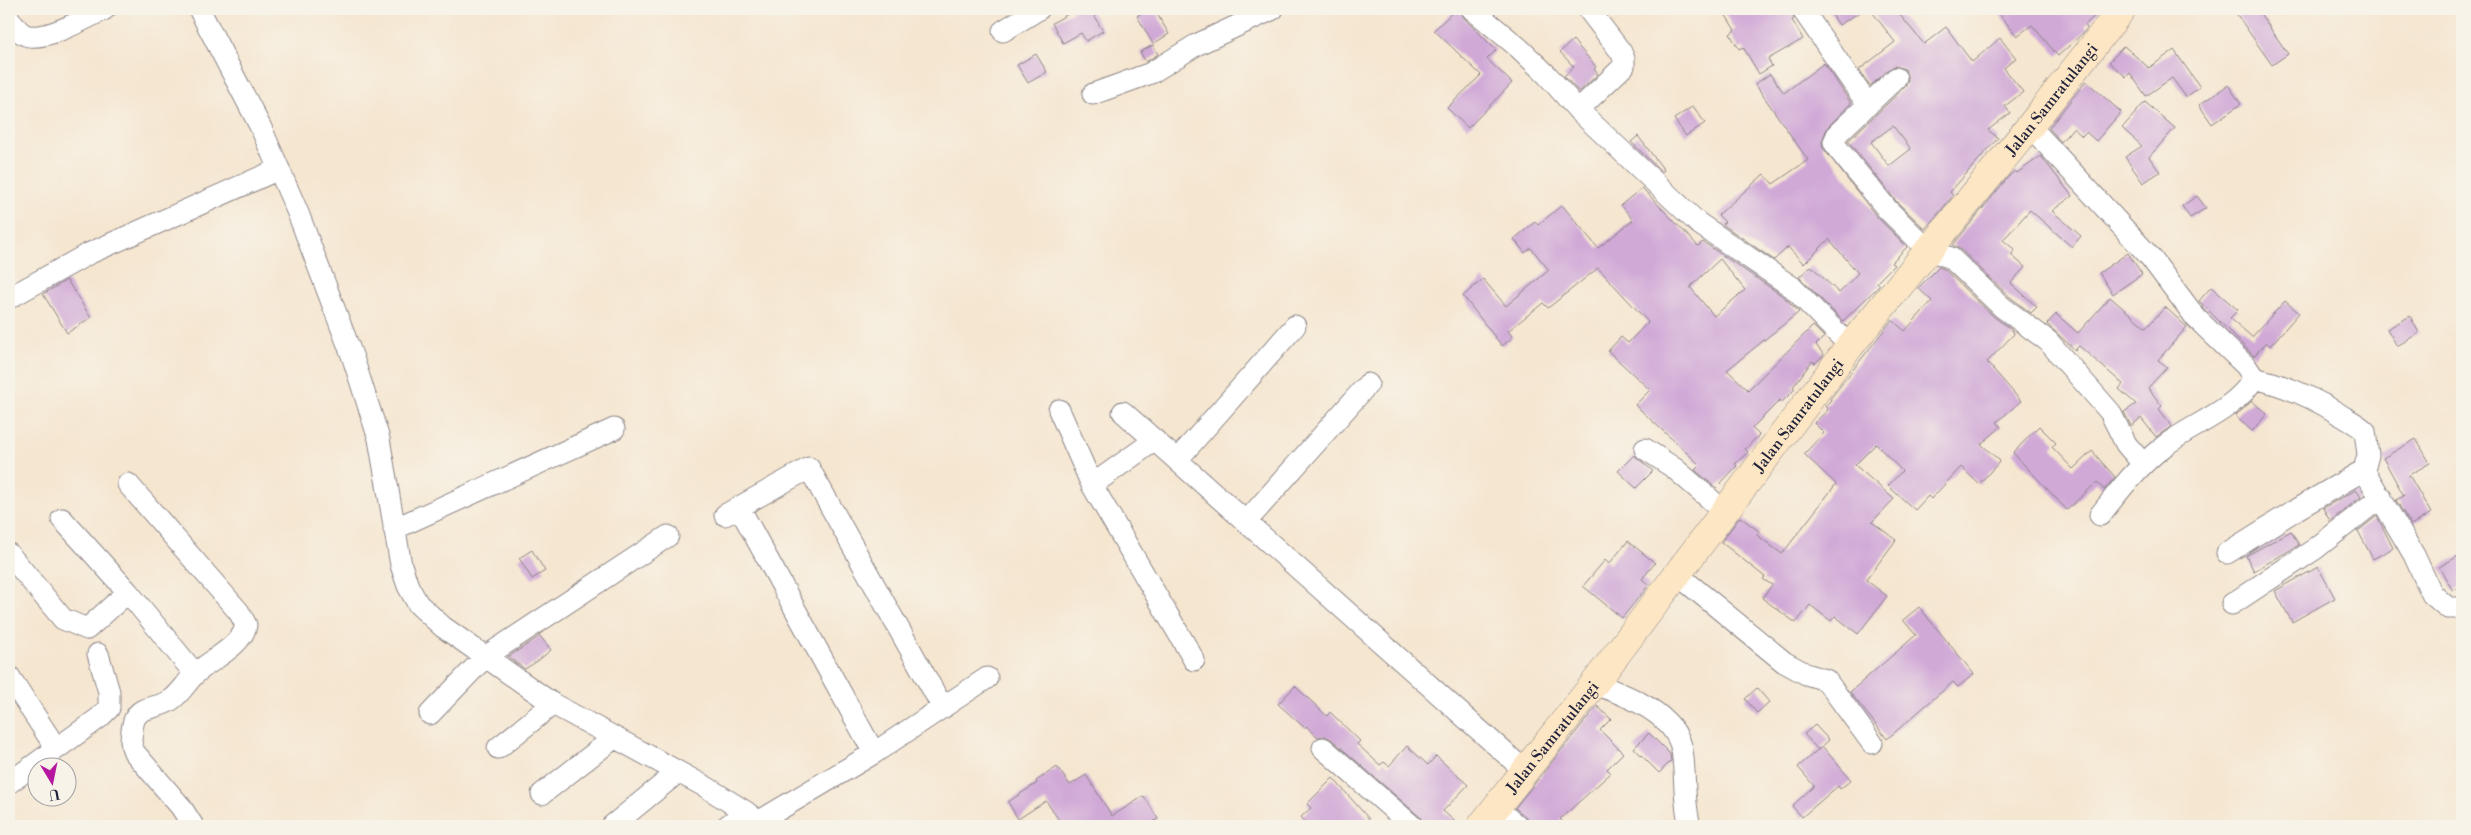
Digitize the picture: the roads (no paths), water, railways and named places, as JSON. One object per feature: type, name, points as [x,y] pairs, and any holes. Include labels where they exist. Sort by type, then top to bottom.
[{"type":"main road","name":"Jalan Samratulangi","points":[[1488,817],[1678,575],[1850,346],[2030,126],[2122,9]]},
{"type":"street","points":[[9,18],[20,31],[28,36],[39,35],[52,32],[105,9]]},
{"type":"street","points":[[199,9],[261,128],[279,169],[308,240],[369,404],[379,439],[401,565],[408,586],[418,604],[443,628],[553,704],[678,772],[756,820]]},
{"type":"street","points":[[1003,31],[1040,9]]},
{"type":"street","points":[[1093,94],[1151,73],[1196,45],[1273,9]]},
{"type":"street","points":[[1472,9],[1500,31],[1540,69],[1578,110],[1698,223],[1792,287],[1850,346]]},
{"type":"street","points":[[1578,110],[1624,66],[1621,52],[1588,9]]},
{"type":"street","points":[[1802,9],[1868,105]]},
{"type":"street","points":[[1896,78],[1838,133],[1834,142],[1887,209],[1928,249],[1951,258],[2002,307],[2048,341],[2110,412],[2126,444],[2142,464]]},
{"type":"street","points":[[2030,126],[2151,258],[2196,318],[2246,366],[2254,378],[2274,382],[2320,402],[2354,422],[2365,431],[2368,455],[2364,470],[2281,518],[2227,553]]},
{"type":"street","points":[[9,298],[88,254],[279,169]]},
{"type":"street","points":[[1176,460],[1295,326]]},
{"type":"street","points":[[2100,515],[2142,464],[2170,442],[2242,395],[2254,378]]},
{"type":"street","points":[[1246,522],[1368,384]]},
{"type":"street","points":[[1059,410],[1092,485],[1194,660]]},
{"type":"street","points":[[1124,412],[1525,771]]},
{"type":"street","points":[[394,529],[614,429]]},
{"type":"street","points":[[1092,485],[1155,440]]},
{"type":"street","points":[[1646,448],[1674,468],[1725,512]]},
{"type":"street","points":[[874,752],[732,511],[809,468],[943,708]]},
{"type":"street","points":[[2364,470],[2432,594],[2448,608],[2462,608]]},
{"type":"street","points":[[128,484],[245,621],[245,628],[236,642],[195,674],[174,699],[165,704],[144,709],[136,714],[133,722],[131,746],[134,752],[181,807],[193,826]]},
{"type":"street","points":[[2232,604],[2315,549],[2381,498]]},
{"type":"street","points":[[62,519],[128,592],[195,674]]},
{"type":"street","points":[[430,714],[485,657],[668,536]]},
{"type":"street","points":[[9,554],[63,619],[87,629],[128,592]]},
{"type":"street","points":[[1678,575],[1784,662],[1806,674],[1826,680],[1872,743]]},
{"type":"street","points":[[9,783],[99,718],[109,708],[109,692],[98,654]]},
{"type":"street","points":[[9,676],[56,748]]},
{"type":"street","points":[[727,826],[756,820],[874,752],[987,678]]},
{"type":"street","points":[[1594,684],[1636,699],[1677,735],[1682,751],[1690,826]]},
{"type":"street","points":[[498,748],[553,704]]},
{"type":"street","points":[[542,794],[614,738]]},
{"type":"street","points":[[1323,748],[1412,826]]},
{"type":"street","points":[[612,826],[678,772]]},
{"type":"street","points":[[1488,817],[1517,826]]}]
